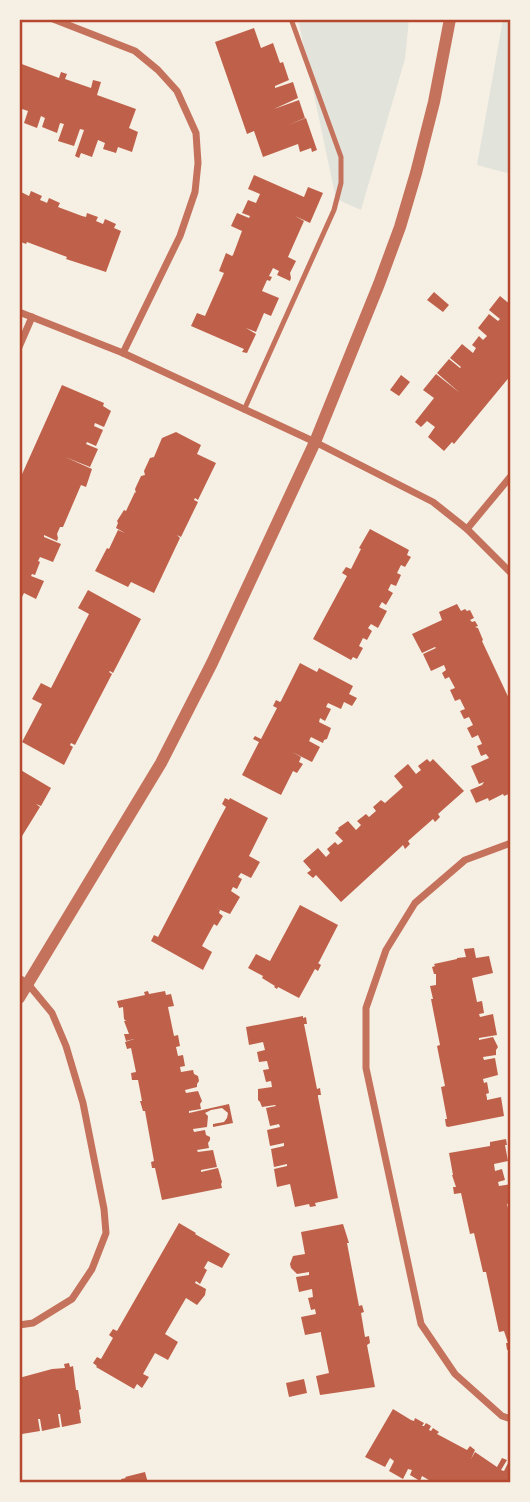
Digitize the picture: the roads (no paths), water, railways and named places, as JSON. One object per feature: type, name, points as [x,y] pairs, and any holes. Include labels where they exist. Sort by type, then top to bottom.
[{"type":"street","points":[[52,19],[135,51],[177,90],[196,133],[198,163],[195,192],[180,236],[123,353]]},
{"type":"street","points":[[19,998],[24,981],[161,763],[212,663],[315,442],[400,227],[434,102],[450,19]]},
{"type":"street","points":[[19,312],[123,353],[315,442],[433,502],[467,529],[511,573]]},
{"type":"street","points":[[19,347],[32,317]]},
{"type":"street","points":[[467,529],[511,476]]},
{"type":"street","points":[[511,843],[464,860],[415,903],[386,950],[366,1008],[366,1068],[421,1324],[455,1374],[502,1416],[511,1419]]},
{"type":"street","points":[[19,1325],[33,1323],[72,1299],[92,1269],[106,1233],[104,1209],[83,1103],[66,1046],[51,1013],[24,981]]},
{"type":"lane","points":[[244,410],[334,210],[341,183],[341,157],[291,19]]}]
